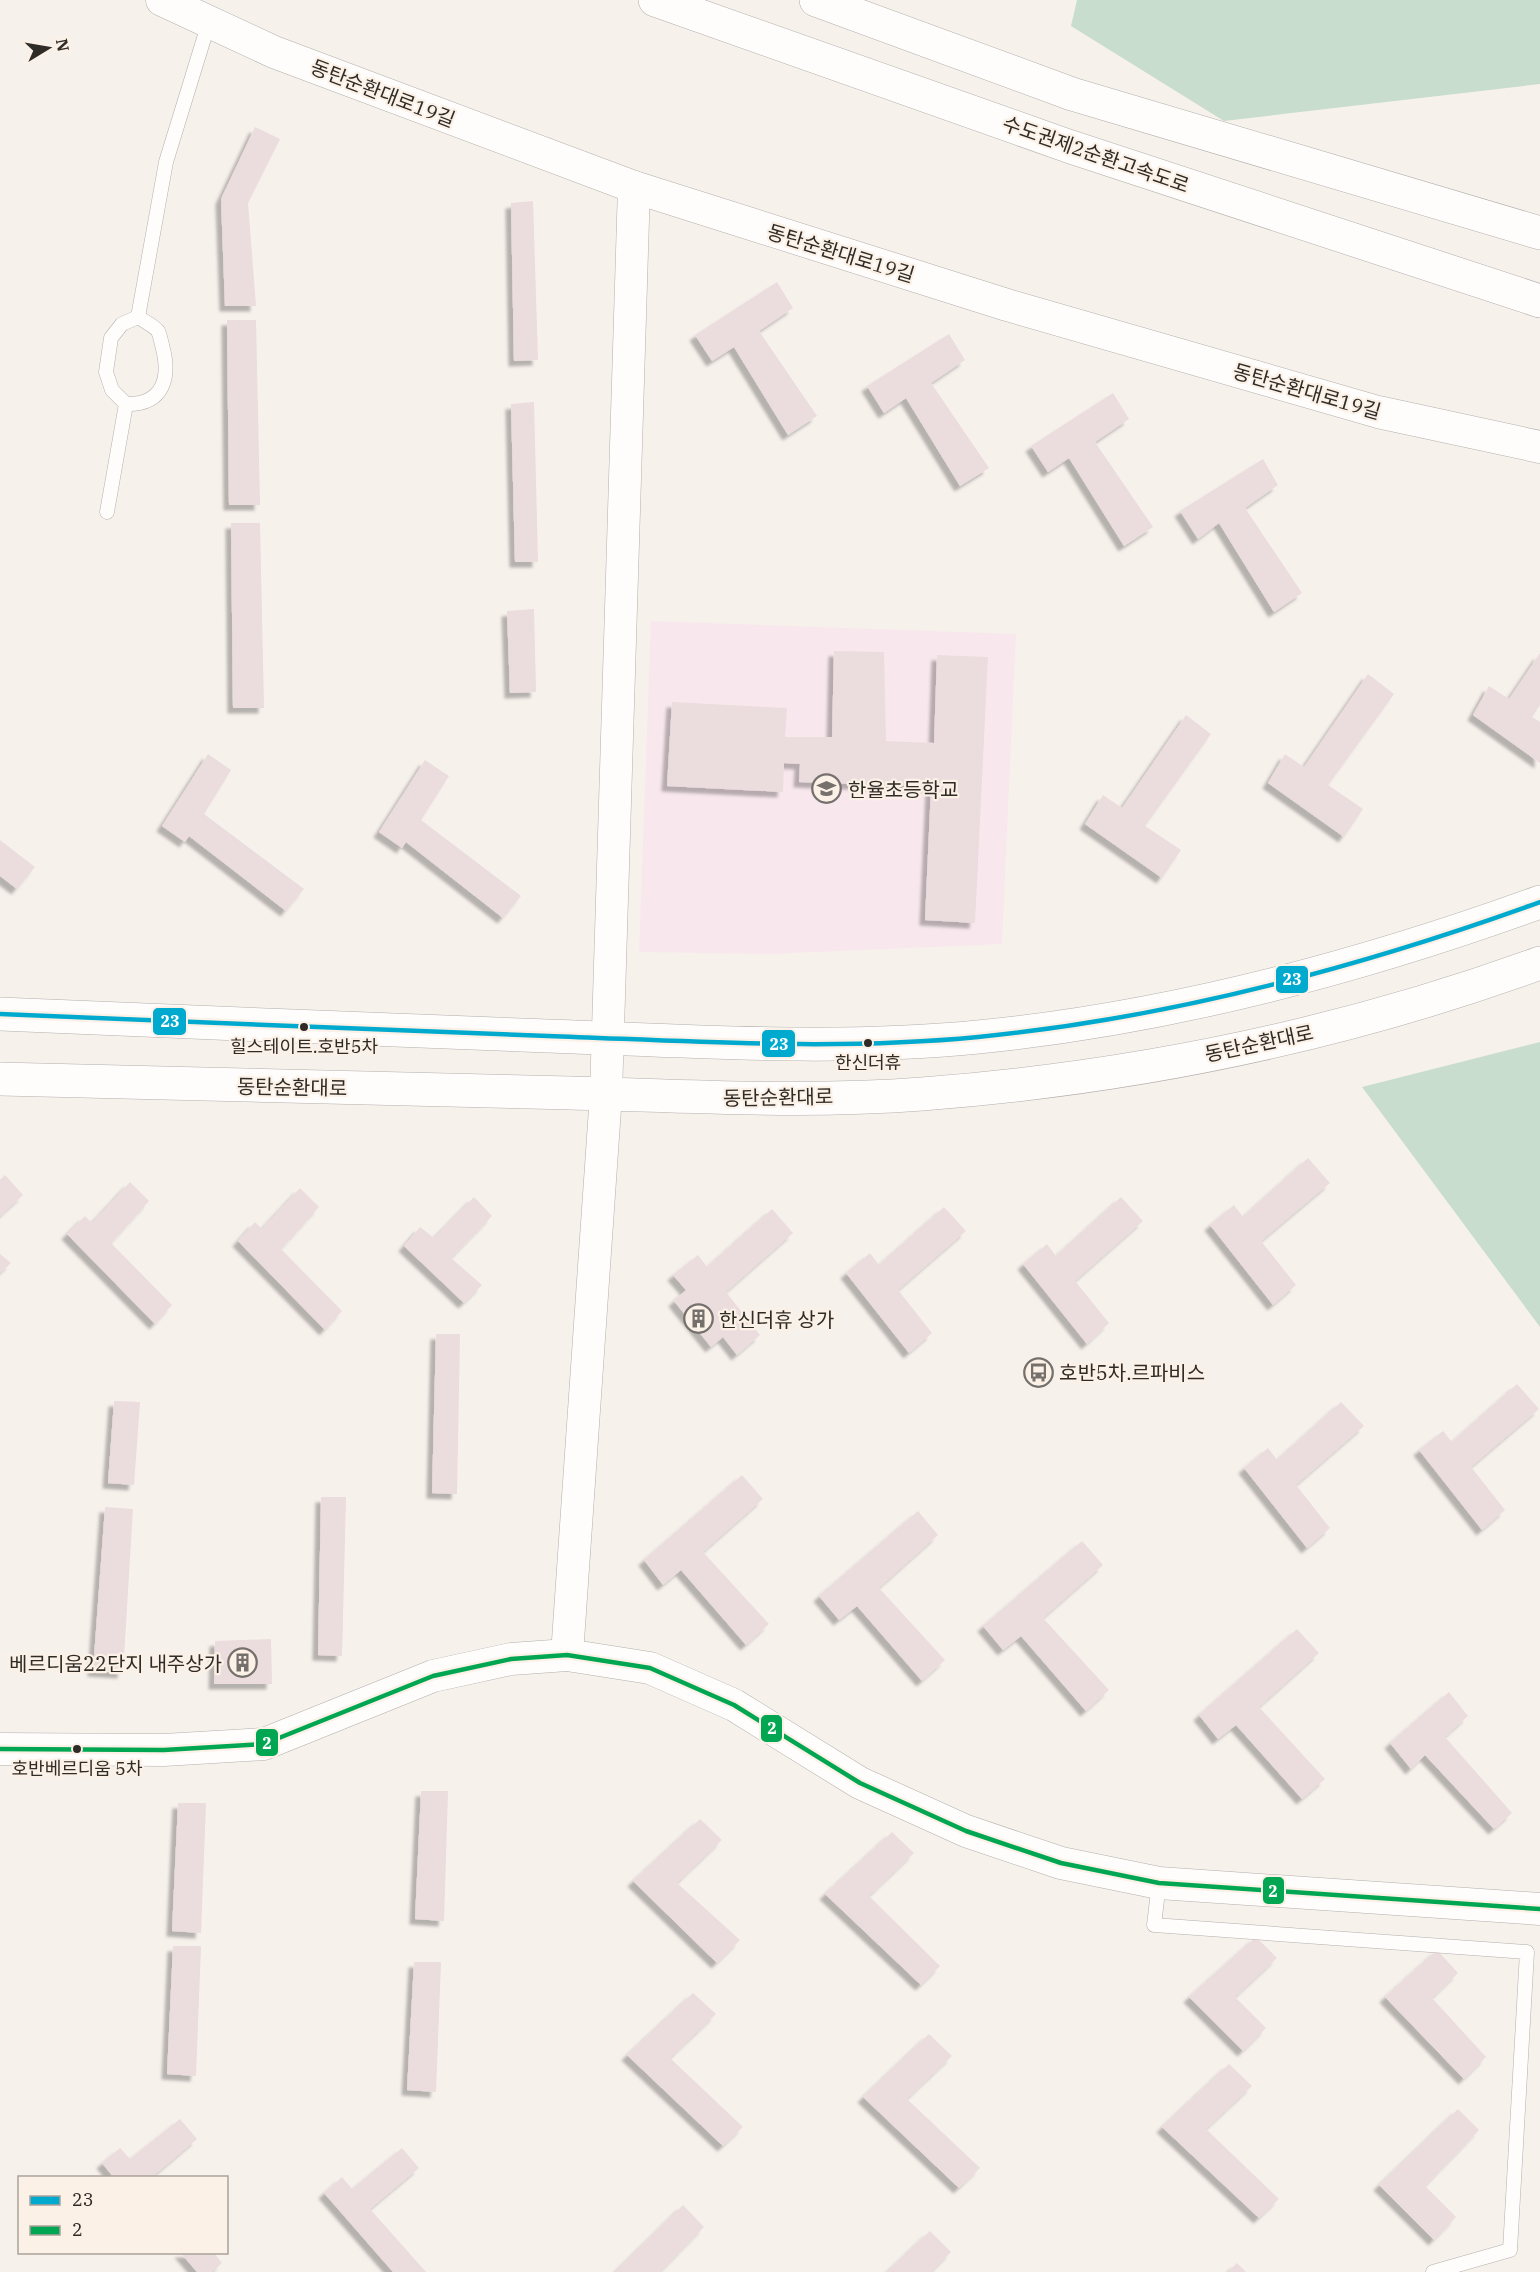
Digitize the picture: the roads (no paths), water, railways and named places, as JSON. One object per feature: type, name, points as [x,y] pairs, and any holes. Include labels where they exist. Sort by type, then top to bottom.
[{"type":"main road","name":"수도권제2순환고속도로","points":[[655,0],[1068,146],[1540,301]]},
{"type":"main road","points":[[816,0],[1072,94],[1540,233]]},
{"type":"main road","points":[[0,1014],[759,1044],[838,1044],[977,1037],[1053,1028],[1250,991],[1341,969],[1540,902]]},
{"type":"main road","name":"동탄순환대로","points":[[0,1079],[744,1099],[920,1094],[1085,1077],[1252,1047],[1374,1016],[1540,963]]},
{"type":"street","name":"동탄순환대로19길","points":[[162,0],[274,52],[634,187],[1007,305],[1367,409],[1540,447]]},
{"type":"street","points":[[567,1655],[606,1094],[634,187]]},
{"type":"street","points":[[0,1749],[164,1750],[264,1744],[433,1676],[511,1659],[567,1655],[650,1668],[734,1705],[860,1783],[966,1831],[1061,1863],[1159,1883],[1540,1909]]},
{"type":"lane","points":[[138,317],[166,162],[209,22]]},
{"type":"lane","points":[[138,317],[158,331],[166,360],[164,386],[152,400],[140,405],[126,404],[112,390],[106,372],[111,338],[122,324],[138,317]]},
{"type":"lane","points":[[107,512],[126,404]]},
{"type":"lane","points":[[1159,1883],[1154,1925],[1527,1952],[1510,2250],[1433,2272]]},
{"type":"place","name":"한율초등학교","points":[[827,789]]},
{"type":"place","name":"힐스테이트.호반5차","points":[[304,1027]]},
{"type":"place","name":"한신더휴","points":[[868,1043]]},
{"type":"place","name":"한신더휴 상가","points":[[698,1319]]},
{"type":"place","name":"호반5차.르파비스","points":[[1038,1372]]},
{"type":"place","name":"베르디움22단지 내주상가","points":[[243,1663]]},
{"type":"place","name":"호반베르디움 5차","points":[[77,1749]]}]
